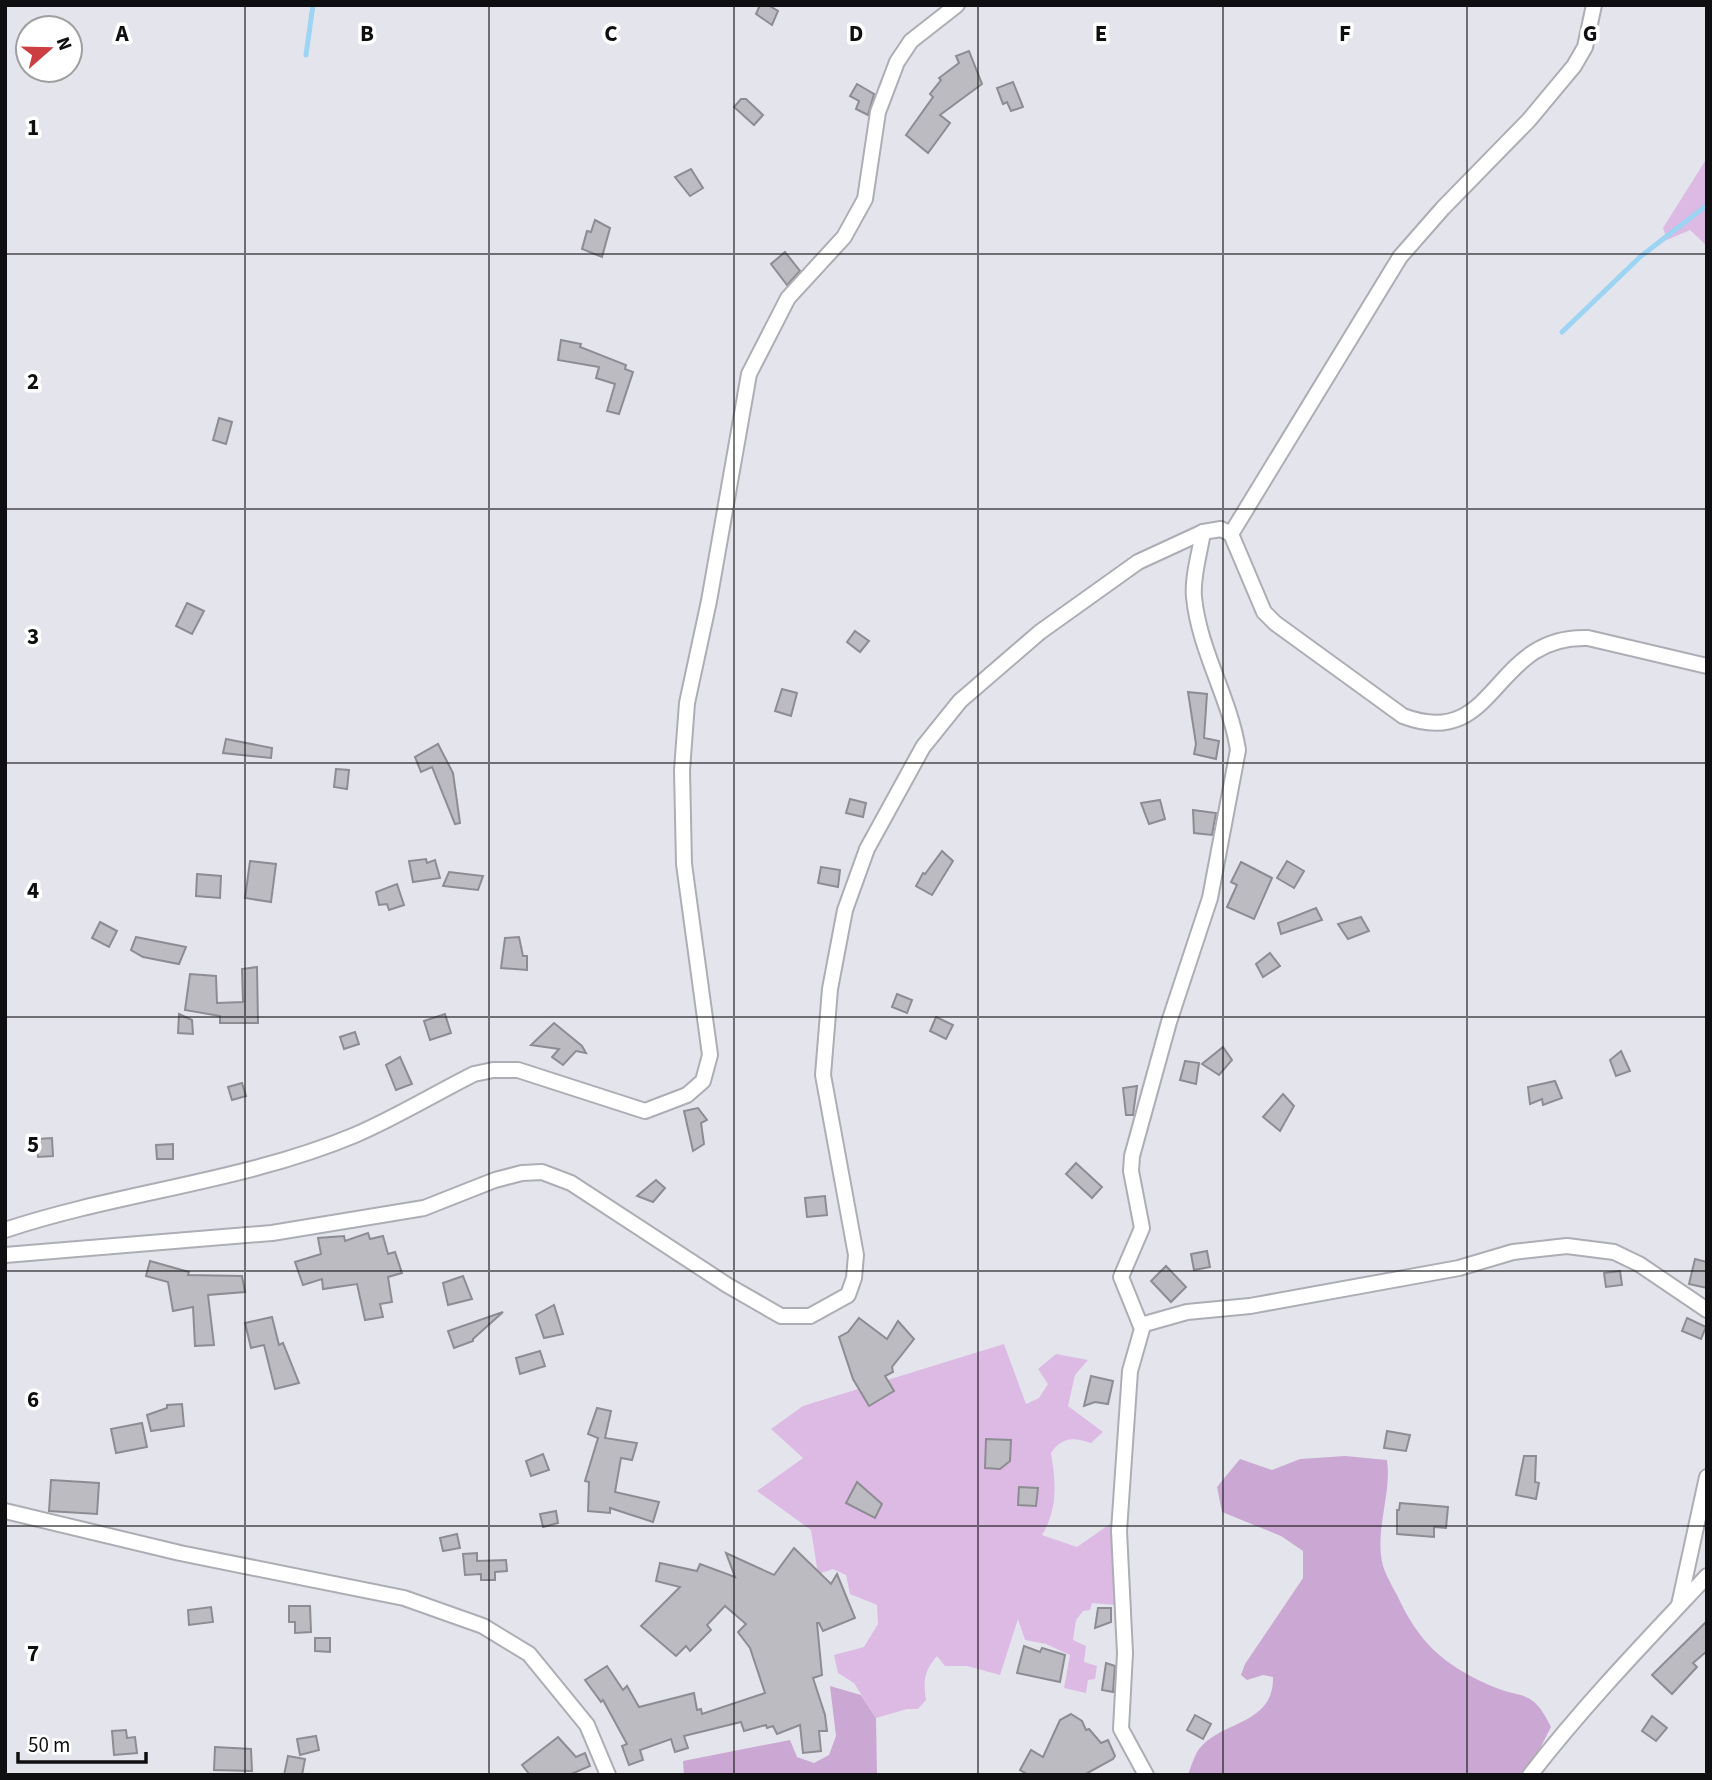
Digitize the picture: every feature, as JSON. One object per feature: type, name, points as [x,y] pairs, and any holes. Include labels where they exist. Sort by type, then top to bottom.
[{"type":"street","points":[[5,1230],[55,1213],[181,1185],[355,1135],[474,1074],[493,1070],[518,1070],[645,1111],[663,1107],[687,1096],[703,1081],[710,1055],[684,864],[682,770],[687,703],[709,601],[749,374],[788,298],[844,237],[865,199],[878,112],[897,62],[911,41],[957,5]]},
{"type":"street","points":[[1231,534],[1400,257],[1443,208],[1529,120],[1574,66],[1585,47],[1594,5]]},
{"type":"street","points":[[5,1255],[272,1233],[425,1208],[495,1180],[542,1172],[571,1183],[727,1285],[782,1316],[810,1316],[848,1295],[854,1278],[856,1255],[823,1075],[830,989],[845,910],[866,849],[923,747],[960,701],[1040,632],[1138,562],[1203,532],[1221,530],[1231,534],[1264,612],[1403,716],[1421,723],[1449,724],[1467,717],[1519,660],[1542,645],[1569,637],[1588,638],[1707,666]]},
{"type":"street","points":[[1146,1775],[1121,1729],[1125,1653],[1119,1531],[1129,1381],[1142,1329],[1121,1277],[1142,1228],[1131,1171],[1132,1156],[1169,1021],[1210,898],[1238,750],[1234,727],[1205,640],[1194,595],[1203,532]]},
{"type":"street","points":[[1141,1325],[1187,1312],[1250,1306],[1459,1268],[1513,1252],[1567,1246],[1614,1252],[1639,1264],[1707,1310]]},
{"type":"street","points":[[1679,1606],[1707,1477]]},
{"type":"street","points":[[5,1511],[180,1553],[404,1598],[483,1626],[529,1654],[587,1725],[608,1775]]},
{"type":"street","points":[[1530,1775],[1566,1728],[1707,1576]]},
{"type":"shaded area","points":[[1707,158],[1707,246],[1690,230],[1667,240],[1663,228]]},
{"type":"shaded area","points":[[1004,1344],[1026,1404],[1039,1398],[1048,1384],[1038,1369],[1056,1354],[1088,1360],[1075,1375],[1068,1406],[1103,1432],[1091,1443],[1073,1439],[1064,1441],[1051,1453],[1054,1474],[1053,1505],[1042,1535],[1077,1547],[1110,1524],[1116,1605],[1092,1603],[1090,1610],[1083,1611],[1076,1620],[1073,1640],[1086,1646],[1084,1662],[1097,1666],[1095,1679],[1088,1680],[1086,1693],[1064,1688],[1070,1655],[1046,1644],[1025,1640],[1018,1619],[1000,1675],[967,1666],[945,1666],[937,1656],[926,1676],[926,1700],[918,1709],[907,1709],[876,1718],[854,1683],[838,1673],[834,1655],[864,1647],[878,1624],[877,1605],[850,1594],[846,1575],[833,1569],[818,1574],[811,1530],[757,1491],[803,1458],[771,1429],[803,1406]]},
{"type":"shaded area","points":[[1345,1456],[1387,1460],[1381,1539],[1383,1566],[1405,1611],[1423,1638],[1458,1669],[1489,1685],[1532,1700],[1544,1714],[1551,1727],[1537,1754],[1519,1775],[1188,1775],[1199,1749],[1220,1732],[1256,1713],[1265,1704],[1271,1693],[1273,1677],[1263,1675],[1247,1680],[1241,1675],[1245,1664],[1303,1578],[1303,1551],[1281,1536],[1222,1512],[1217,1487],[1240,1459],[1272,1470],[1300,1459]]},
{"type":"shaded area","points":[[830,1686],[861,1695],[876,1718],[877,1775],[684,1775],[683,1761],[790,1740],[797,1757],[814,1763],[829,1755],[836,1736]]},
{"type":"building","points":[[760,5],[768,5],[778,11],[772,25],[756,14]]},
{"type":"building","points":[[969,51],[982,84],[940,115],[950,123],[928,153],[906,135],[933,97],[930,94],[941,80],[939,78],[959,63],[956,56]]},
{"type":"building","points":[[1013,82],[1023,107],[1011,111],[1007,102],[1003,104],[997,88]]},
{"type":"building","points":[[857,84],[874,94],[868,115],[856,109],[859,101],[850,96]]},
{"type":"building","points":[[741,99],[746,99],[763,115],[754,125],[734,107]]},
{"type":"building","points":[[691,169],[703,188],[690,196],[675,177]]},
{"type":"building","points":[[595,220],[610,228],[602,257],[582,249],[587,231],[591,232]]},
{"type":"building","points":[[785,252],[800,271],[787,285],[771,264]]},
{"type":"building","points":[[561,340],[581,344],[580,347],[626,365],[625,369],[633,372],[619,414],[607,411],[615,384],[596,378],[599,367],[558,360]]},
{"type":"building","points":[[219,418],[232,422],[226,444],[213,440]]},
{"type":"building","points":[[187,603],[204,611],[192,634],[176,626]]},
{"type":"building","points":[[855,631],[869,641],[860,652],[847,642]]},
{"type":"building","points":[[782,689],[797,693],[791,716],[775,711]]},
{"type":"building","points":[[1188,692],[1207,694],[1204,738],[1219,741],[1216,759],[1194,754],[1196,744]]},
{"type":"building","points":[[226,739],[272,748],[271,758],[223,753]]},
{"type":"building","points":[[438,744],[453,773],[460,823],[455,824],[432,767],[421,772],[415,757]]},
{"type":"building","points":[[336,769],[349,770],[347,789],[334,787]]},
{"type":"building","points":[[850,799],[866,803],[863,817],[846,813]]},
{"type":"building","points":[[1160,800],[1165,819],[1149,824],[1141,803]]},
{"type":"building","points":[[1193,810],[1216,813],[1212,835],[1194,833]]},
{"type":"building","points":[[942,851],[953,861],[932,895],[916,886],[923,873],[925,874]]},
{"type":"building","points":[[426,859],[427,863],[435,860],[440,878],[413,882],[409,861]]},
{"type":"building","points":[[250,861],[276,864],[271,902],[245,898]]},
{"type":"building","points":[[1287,861],[1304,871],[1294,888],[1277,878]]},
{"type":"building","points":[[1241,862],[1272,878],[1254,919],[1227,907],[1237,885],[1231,882]]},
{"type":"building","points":[[821,867],[840,870],[838,887],[818,883]]},
{"type":"building","points":[[449,872],[483,876],[478,890],[443,886]]},
{"type":"building","points":[[197,874],[221,876],[220,898],[196,896]]},
{"type":"building","points":[[397,884],[404,905],[389,910],[387,904],[379,905],[376,892]]},
{"type":"building","points":[[1316,908],[1322,920],[1281,934],[1278,923]]},
{"type":"building","points":[[1361,917],[1369,931],[1348,939],[1338,924]]},
{"type":"building","points":[[100,922],[117,931],[109,947],[92,938]]},
{"type":"building","points":[[136,937],[186,947],[179,964],[143,957],[131,950]]},
{"type":"building","points":[[519,937],[523,956],[527,956],[527,970],[501,968],[505,938]]},
{"type":"building","points":[[1270,953],[1280,966],[1263,977],[1256,964]]},
{"type":"building","points":[[257,967],[258,1023],[220,1023],[220,1016],[185,1010],[190,974],[216,976],[217,1003],[243,1002],[242,969]]},
{"type":"building","points":[[897,994],[912,1000],[907,1013],[892,1007]]},
{"type":"building","points":[[179,1014],[192,1020],[193,1034],[178,1033]]},
{"type":"building","points":[[445,1014],[451,1033],[430,1040],[424,1021]]},
{"type":"building","points":[[936,1017],[953,1025],[946,1039],[930,1031]]},
{"type":"building","points":[[554,1023],[582,1046],[586,1053],[576,1051],[563,1065],[552,1057],[559,1049],[531,1045]]},
{"type":"building","points":[[355,1032],[359,1044],[344,1049],[340,1037]]},
{"type":"building","points":[[1223,1047],[1232,1060],[1219,1075],[1202,1064]]},
{"type":"building","points":[[1621,1051],[1630,1071],[1616,1076],[1610,1060]]},
{"type":"building","points":[[400,1057],[412,1084],[396,1090],[386,1065]]},
{"type":"building","points":[[1185,1061],[1199,1063],[1196,1084],[1180,1080]]},
{"type":"building","points":[[1555,1081],[1562,1098],[1543,1105],[1542,1099],[1530,1104],[1528,1087]]},
{"type":"building","points":[[242,1083],[246,1096],[232,1100],[228,1087]]},
{"type":"building","points":[[1137,1086],[1133,1115],[1126,1115],[1123,1088]]},
{"type":"building","points":[[1283,1094],[1294,1106],[1280,1131],[1263,1117]]},
{"type":"building","points":[[698,1108],[707,1120],[701,1123],[704,1144],[693,1151],[684,1111]]},
{"type":"building","points":[[52,1138],[53,1156],[38,1157],[37,1139]]},
{"type":"building","points":[[173,1144],[173,1159],[157,1159],[156,1145]]},
{"type":"building","points":[[1076,1163],[1102,1187],[1092,1198],[1066,1174]]},
{"type":"building","points":[[656,1180],[665,1188],[653,1202],[637,1196]]},
{"type":"building","points":[[825,1196],[827,1215],[807,1217],[805,1198]]},
{"type":"building","points":[[368,1233],[370,1239],[383,1236],[388,1254],[395,1252],[402,1273],[388,1277],[392,1302],[380,1304],[383,1317],[365,1320],[357,1284],[323,1289],[322,1279],[303,1285],[295,1262],[321,1254],[318,1238],[344,1236],[345,1241]]},
{"type":"building","points":[[1207,1251],[1210,1267],[1194,1270],[1191,1254]]},
{"type":"building","points":[[1695,1259],[1707,1262],[1707,1288],[1689,1284]]},
{"type":"building","points":[[150,1261],[189,1272],[188,1275],[242,1276],[245,1292],[208,1295],[214,1345],[195,1346],[193,1307],[173,1311],[168,1282],[146,1276]]},
{"type":"building","points":[[1166,1266],[1186,1287],[1171,1302],[1151,1281]]},
{"type":"building","points":[[1620,1271],[1622,1285],[1606,1287],[1604,1273]]},
{"type":"building","points":[[463,1276],[472,1299],[448,1305],[443,1283]]},
{"type":"building","points":[[554,1305],[563,1334],[544,1338],[536,1315]]},
{"type":"building","points":[[503,1312],[473,1341],[454,1348],[448,1331]]},
{"type":"building","points":[[272,1317],[279,1345],[283,1343],[299,1383],[275,1389],[264,1345],[251,1348],[245,1323]]},
{"type":"building","points":[[859,1318],[887,1339],[898,1321],[914,1339],[892,1367],[893,1372],[885,1376],[894,1391],[869,1406],[853,1379],[839,1337],[848,1332]]},
{"type":"building","points":[[1687,1318],[1706,1327],[1701,1339],[1682,1331]]},
{"type":"building","points":[[540,1351],[545,1366],[520,1374],[516,1358]]},
{"type":"building","points":[[1091,1376],[1113,1381],[1108,1404],[1095,1402],[1084,1406]]},
{"type":"building","points":[[182,1404],[184,1426],[151,1431],[147,1415],[167,1408],[167,1405]]},
{"type":"building","points":[[597,1408],[611,1411],[605,1438],[637,1443],[632,1460],[621,1458],[615,1492],[659,1502],[653,1522],[610,1508],[610,1513],[588,1511],[589,1482],[585,1481],[598,1438],[588,1434]]},
{"type":"building","points":[[142,1423],[147,1447],[116,1453],[111,1429]]},
{"type":"building","points":[[1387,1431],[1410,1435],[1406,1451],[1384,1448]]},
{"type":"building","points":[[986,1439],[1011,1440],[1010,1461],[1000,1469],[985,1468]]},
{"type":"building","points":[[543,1454],[549,1470],[531,1476],[526,1461]]},
{"type":"building","points":[[1524,1456],[1536,1456],[1535,1482],[1539,1483],[1536,1499],[1516,1495]]},
{"type":"building","points":[[51,1480],[99,1483],[97,1514],[49,1511]]},
{"type":"building","points":[[857,1482],[882,1504],[875,1518],[846,1503]]},
{"type":"building","points":[[1019,1487],[1038,1488],[1036,1506],[1018,1505]]},
{"type":"building","points":[[1400,1503],[1448,1507],[1446,1528],[1434,1527],[1434,1537],[1397,1534],[1397,1510]]},
{"type":"building","points":[[556,1511],[558,1523],[543,1527],[540,1514]]},
{"type":"building","points":[[457,1534],[460,1548],[443,1551],[440,1538]]},
{"type":"building","points":[[794,1548],[831,1584],[837,1574],[855,1618],[823,1631],[817,1623],[822,1675],[813,1678],[825,1715],[827,1731],[819,1731],[821,1751],[803,1753],[800,1725],[777,1734],[773,1726],[767,1728],[766,1725],[744,1731],[741,1722],[684,1736],[688,1748],[675,1752],[671,1739],[640,1750],[643,1760],[629,1765],[622,1746],[627,1744],[603,1700],[601,1702],[585,1680],[607,1666],[623,1690],[627,1686],[639,1707],[694,1693],[697,1710],[701,1709],[702,1714],[765,1693],[750,1648],[738,1632],[746,1624],[725,1606],[707,1625],[711,1630],[690,1651],[686,1646],[676,1656],[641,1626],[680,1587],[656,1581],[660,1563],[697,1571],[700,1564],[735,1577],[726,1553],[774,1575]]},
{"type":"building","points":[[477,1553],[477,1561],[506,1560],[507,1571],[495,1572],[495,1580],[481,1580],[481,1574],[465,1575],[463,1554]]},
{"type":"building","points":[[289,1606],[310,1606],[311,1632],[295,1633],[295,1622],[289,1622]]},
{"type":"building","points":[[211,1607],[213,1622],[189,1625],[188,1610]]},
{"type":"building","points":[[1098,1608],[1111,1608],[1111,1622],[1095,1628]]},
{"type":"building","points":[[1707,1621],[1707,1651],[1693,1663],[1697,1667],[1672,1694],[1652,1675]]},
{"type":"building","points":[[315,1638],[330,1638],[330,1652],[315,1651]]},
{"type":"building","points":[[1024,1646],[1040,1652],[1042,1648],[1065,1655],[1060,1682],[1017,1673]]},
{"type":"building","points":[[1106,1663],[1115,1666],[1113,1692],[1102,1690]]},
{"type":"building","points":[[1071,1714],[1082,1721],[1086,1730],[1089,1729],[1101,1743],[1108,1740],[1115,1756],[1113,1759],[1084,1775],[1029,1775],[1020,1770],[1031,1750],[1043,1757],[1060,1720]]},
{"type":"building","points":[[1195,1715],[1211,1724],[1203,1739],[1187,1730]]},
{"type":"building","points":[[1652,1716],[1667,1728],[1656,1741],[1642,1731]]},
{"type":"building","points":[[126,1730],[127,1738],[135,1737],[137,1753],[114,1755],[112,1731]]},
{"type":"building","points":[[316,1736],[319,1750],[300,1755],[297,1739]]},
{"type":"building","points":[[558,1737],[576,1757],[585,1753],[590,1766],[569,1775],[530,1775],[522,1765]]},
{"type":"building","points":[[215,1747],[251,1749],[252,1771],[214,1770]]},
{"type":"building","points":[[288,1756],[305,1759],[302,1775],[284,1775]]},
{"type":"waterway","points":[[306,55],[313,5]]},
{"type":"waterway","points":[[1562,332],[1640,257],[1707,205]]}]
